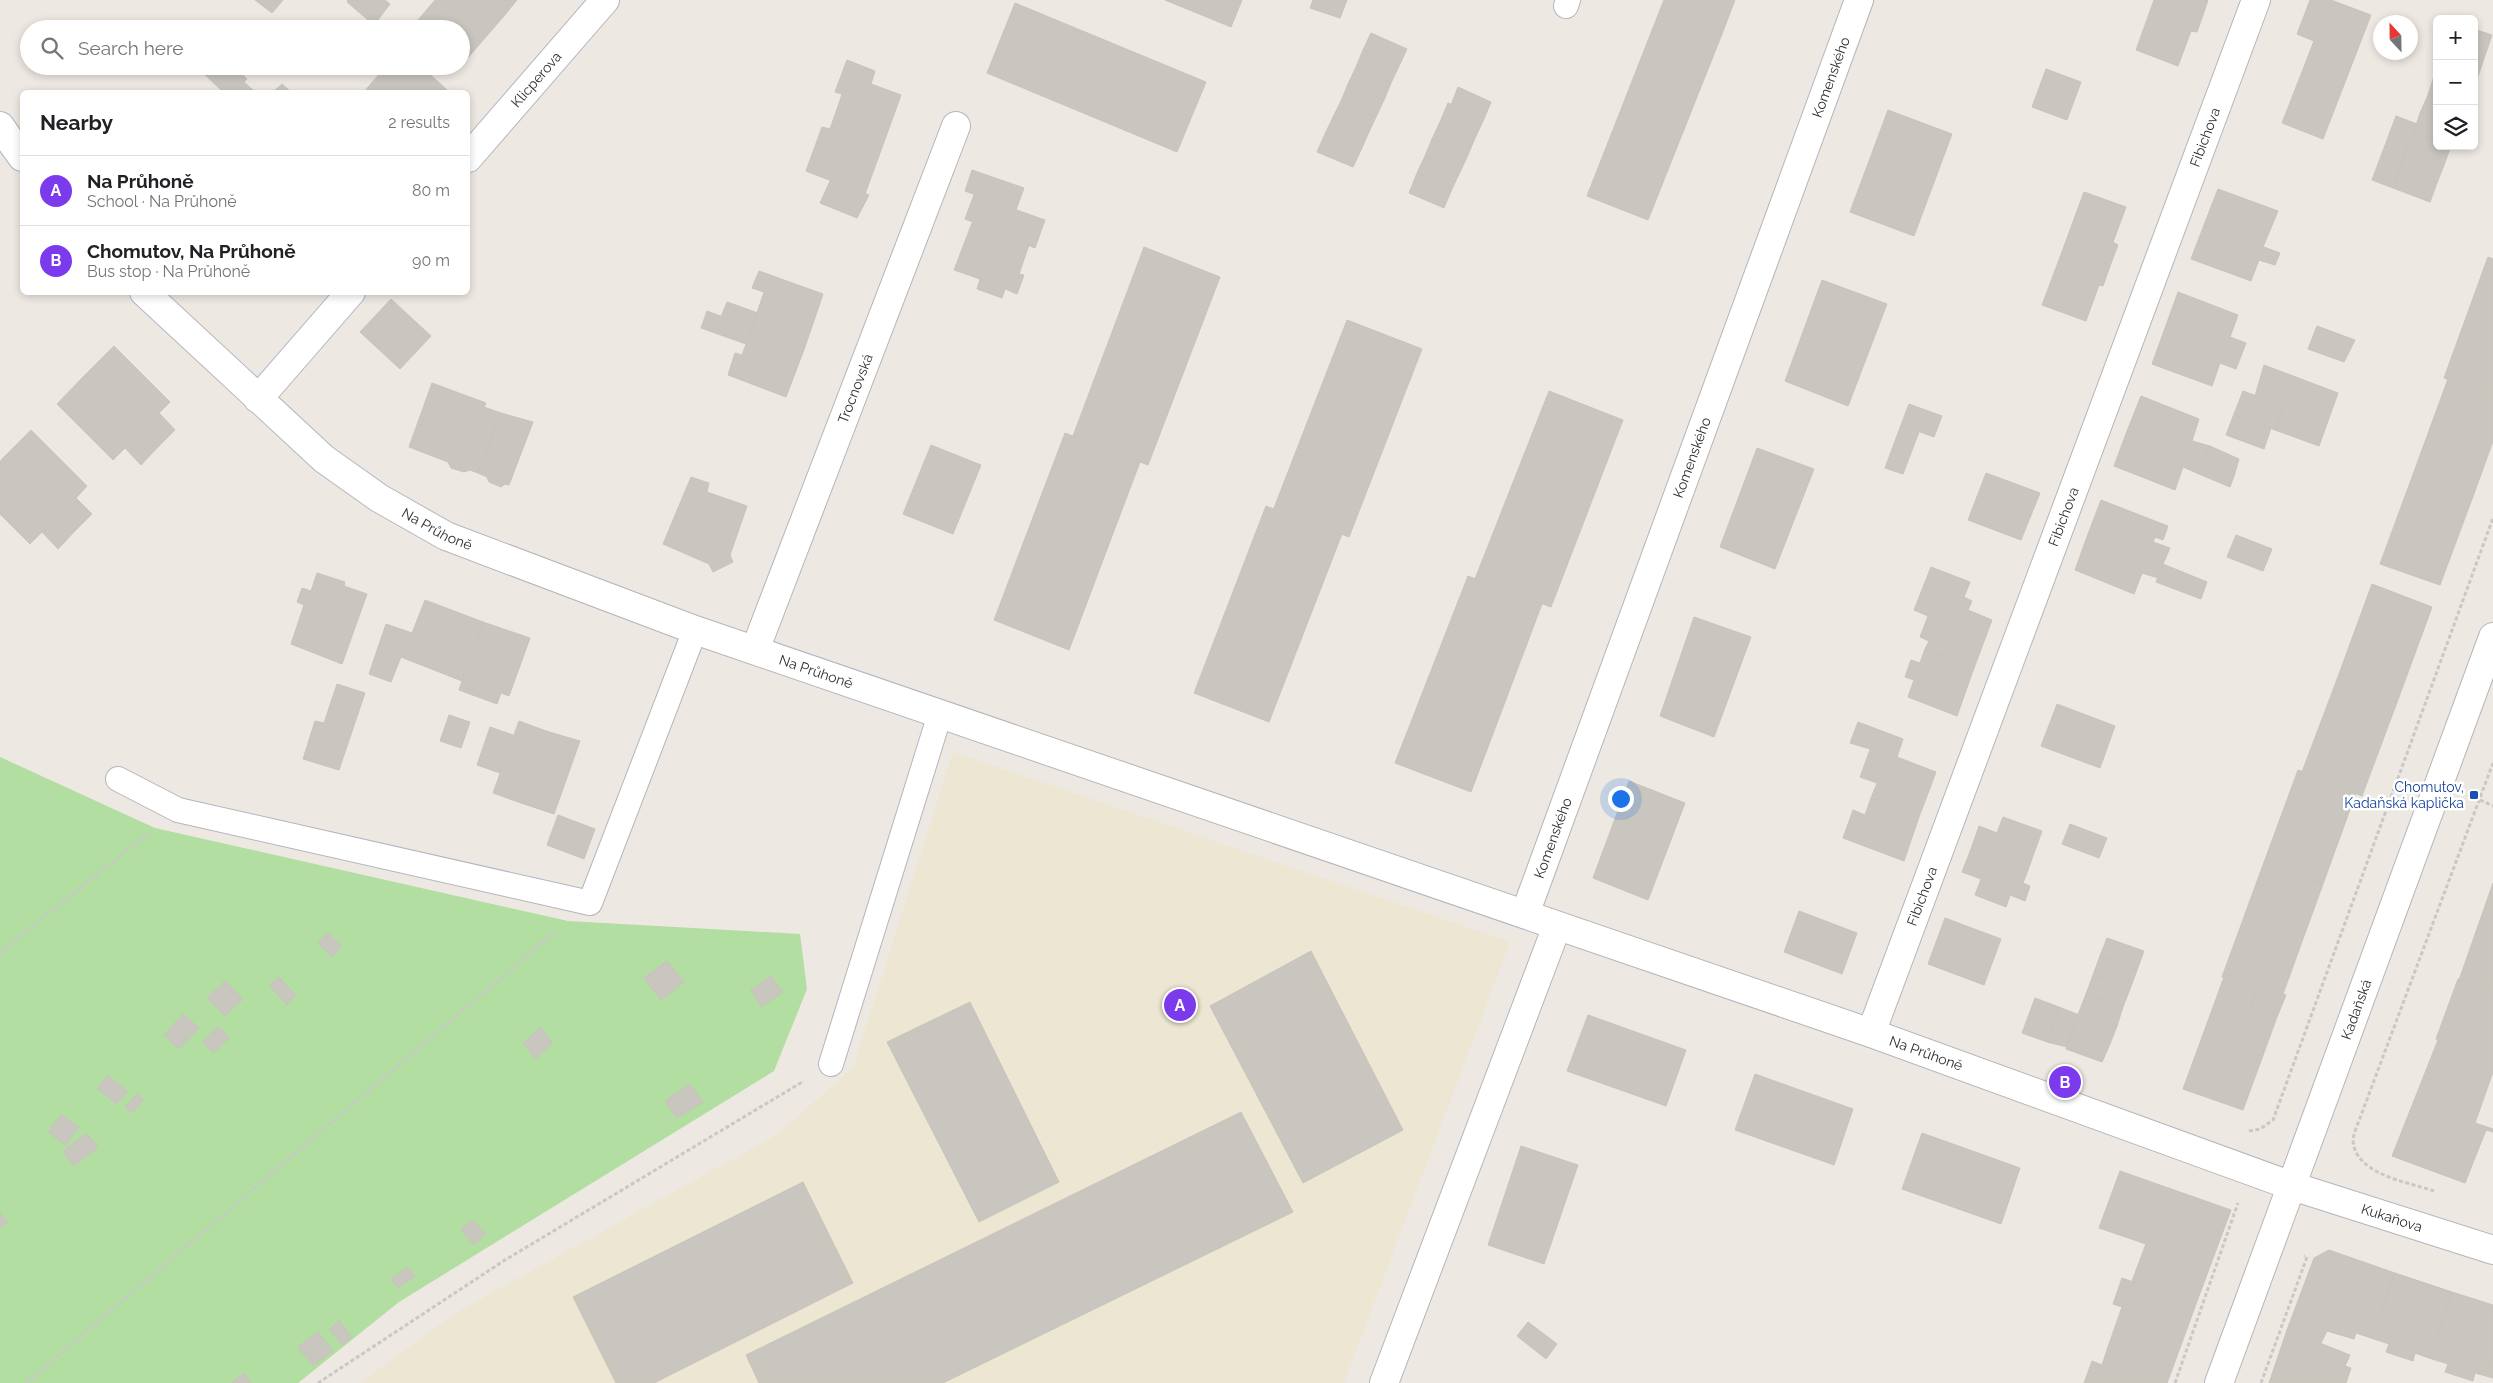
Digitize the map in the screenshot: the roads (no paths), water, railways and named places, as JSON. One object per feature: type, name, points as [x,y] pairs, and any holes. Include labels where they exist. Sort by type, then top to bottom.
[{"type":"street","name":"Klicperova","points":[[470,156],[605,0]]},
{"type":"street","name":"Komenského","points":[[1524,914],[1860,0]]},
{"type":"street","name":"Fibichova","points":[[1871,1033],[2256,0]]},
{"type":"street","points":[[0,126],[20,154]]},
{"type":"street","name":"Trocnovská","points":[[755,650],[956,126]]},
{"type":"street","name":"Na Průhoně","points":[[147,295],[324,459],[379,498],[446,536],[695,630],[1871,1033],[2292,1186]]},
{"type":"street","points":[[258,399],[347,295]]},
{"type":"street","name":"Kadaňská","points":[[2219,1383],[2493,637]]},
{"type":"street","points":[[1384,1383],[1557,926]]},
{"type":"street","name":"Kukaňova","points":[[2292,1186],[2491,1244]]},
{"type":"lane","points":[[118,779],[178,810],[590,903],[695,630]]},
{"type":"lane","points":[[831,1064],[940,714]]},
{"type":"place","name":"Chomutov, Kadaňská kaplička","points":[[2474,795]]},
{"type":"place","name":"Na Průhoně","points":[[1180,1005]]},
{"type":"place","name":"Chomutov, Na Průhoně","points":[[2065,1082]]}]
